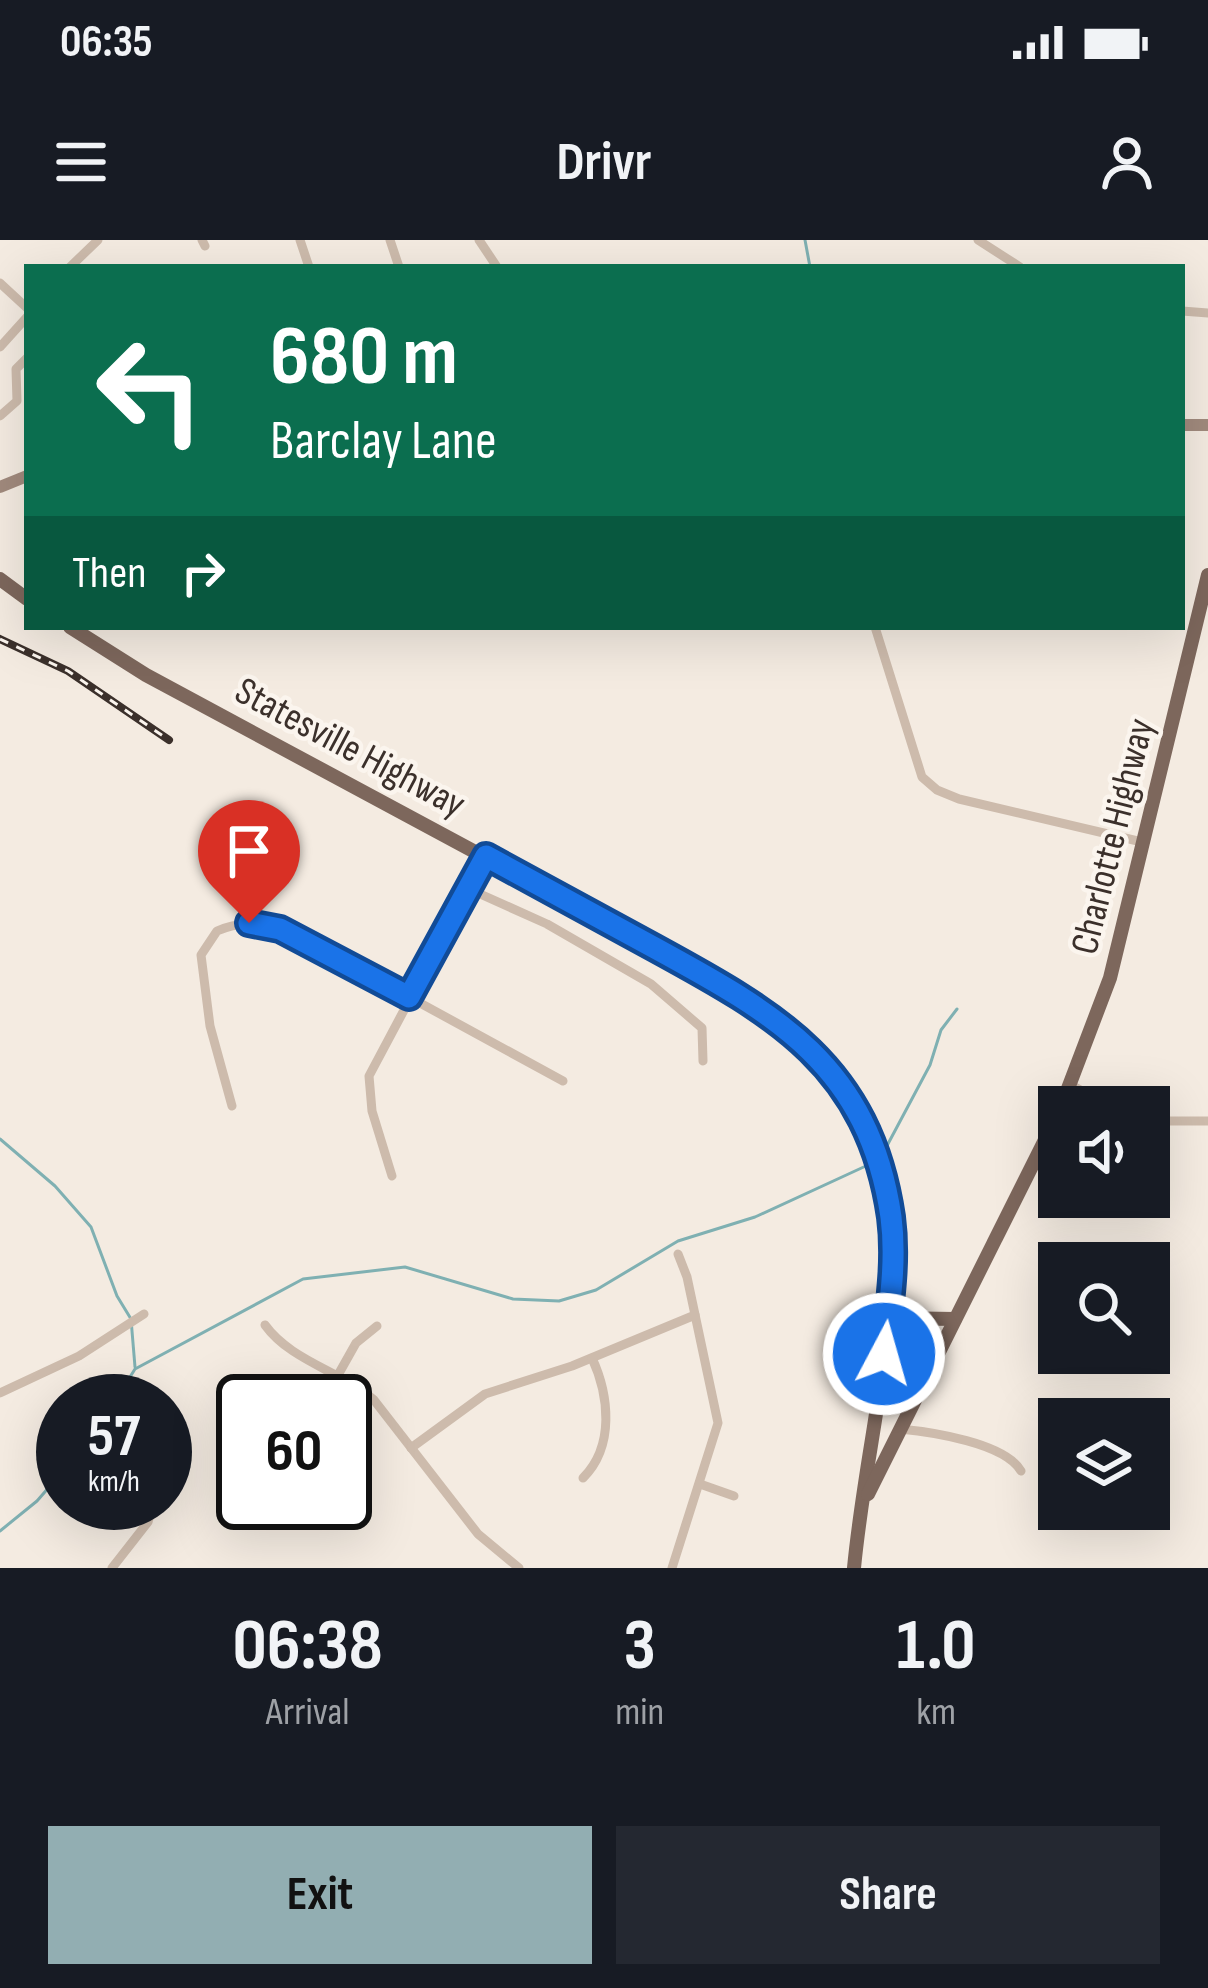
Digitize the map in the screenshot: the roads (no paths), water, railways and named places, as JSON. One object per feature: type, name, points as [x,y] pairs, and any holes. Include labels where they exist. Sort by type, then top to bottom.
[{"type":"main road","name":"Charlotte Highway","points":[[1071,1085],[1110,978],[1208,575]]},
{"type":"main road","name":"Statesville Highway","points":[[75,630],[146,675],[741,994],[774,1016],[830,1072],[870,1141],[883,1179],[893,1257],[862,1501]]},
{"type":"main road","name":"Charlotte Highway","points":[[854,1568],[862,1501],[1038,1154]]},
{"type":"main road","points":[[888,1318],[955,1318]]},
{"type":"main road","points":[[876,1409],[903,1423]]},
{"type":"main road","points":[[872,1436],[903,1423]]},
{"type":"street","points":[[73,264],[98,240]]},
{"type":"street","points":[[978,240],[1015,264]]},
{"type":"street","points":[[0,283],[24,310]]},
{"type":"street","points":[[0,347],[24,317]]},
{"type":"street","points":[[0,416],[17,401],[16,370],[24,361]]},
{"type":"street","points":[[876,630],[922,777],[938,790],[959,800],[1142,842]]},
{"type":"street","points":[[392,1176],[372,1112],[369,1076],[486,856]]},
{"type":"street","points":[[469,889],[548,924],[651,984],[702,1028],[703,1061]]},
{"type":"street","points":[[232,1106],[210,1026],[201,965],[204,946],[217,931],[249,923],[280,929],[562,1081]]},
{"type":"street","points":[[1170,1121],[1208,1121]]},
{"type":"street","points":[[672,1568],[718,1423],[678,1254]]},
{"type":"street","points":[[0,1393],[80,1356],[144,1314]]},
{"type":"street","points":[[411,1448],[485,1394],[592,1358],[695,1315]]},
{"type":"street","points":[[265,1325],[287,1348],[336,1374]]},
{"type":"street","points":[[339,1374],[356,1342],[376,1326]]},
{"type":"street","points":[[583,1478],[593,1468],[608,1416],[592,1358]]},
{"type":"street","points":[[372,1399],[478,1534],[519,1568]]},
{"type":"street","points":[[903,1423],[1006,1454],[1021,1471]]},
{"type":"street","points":[[700,1484],[734,1496]]},
{"type":"street","points":[[112,1568],[142,1530]]},
{"type":"waterway","points":[[805,240],[809,264]]},
{"type":"waterway","points":[[881,1157],[930,1065],[941,1030],[957,1009]]},
{"type":"waterway","points":[[0,1139],[55,1186],[91,1227],[117,1296],[131,1319],[135,1367]]},
{"type":"waterway","points":[[132,1374],[303,1279],[405,1267],[513,1299],[559,1301],[596,1290],[678,1241],[755,1217],[868,1165]]},
{"type":"waterway","points":[[0,1531],[36,1502]]},
{"type":"railway","points":[[0,639],[68,671],[169,740]]}]
